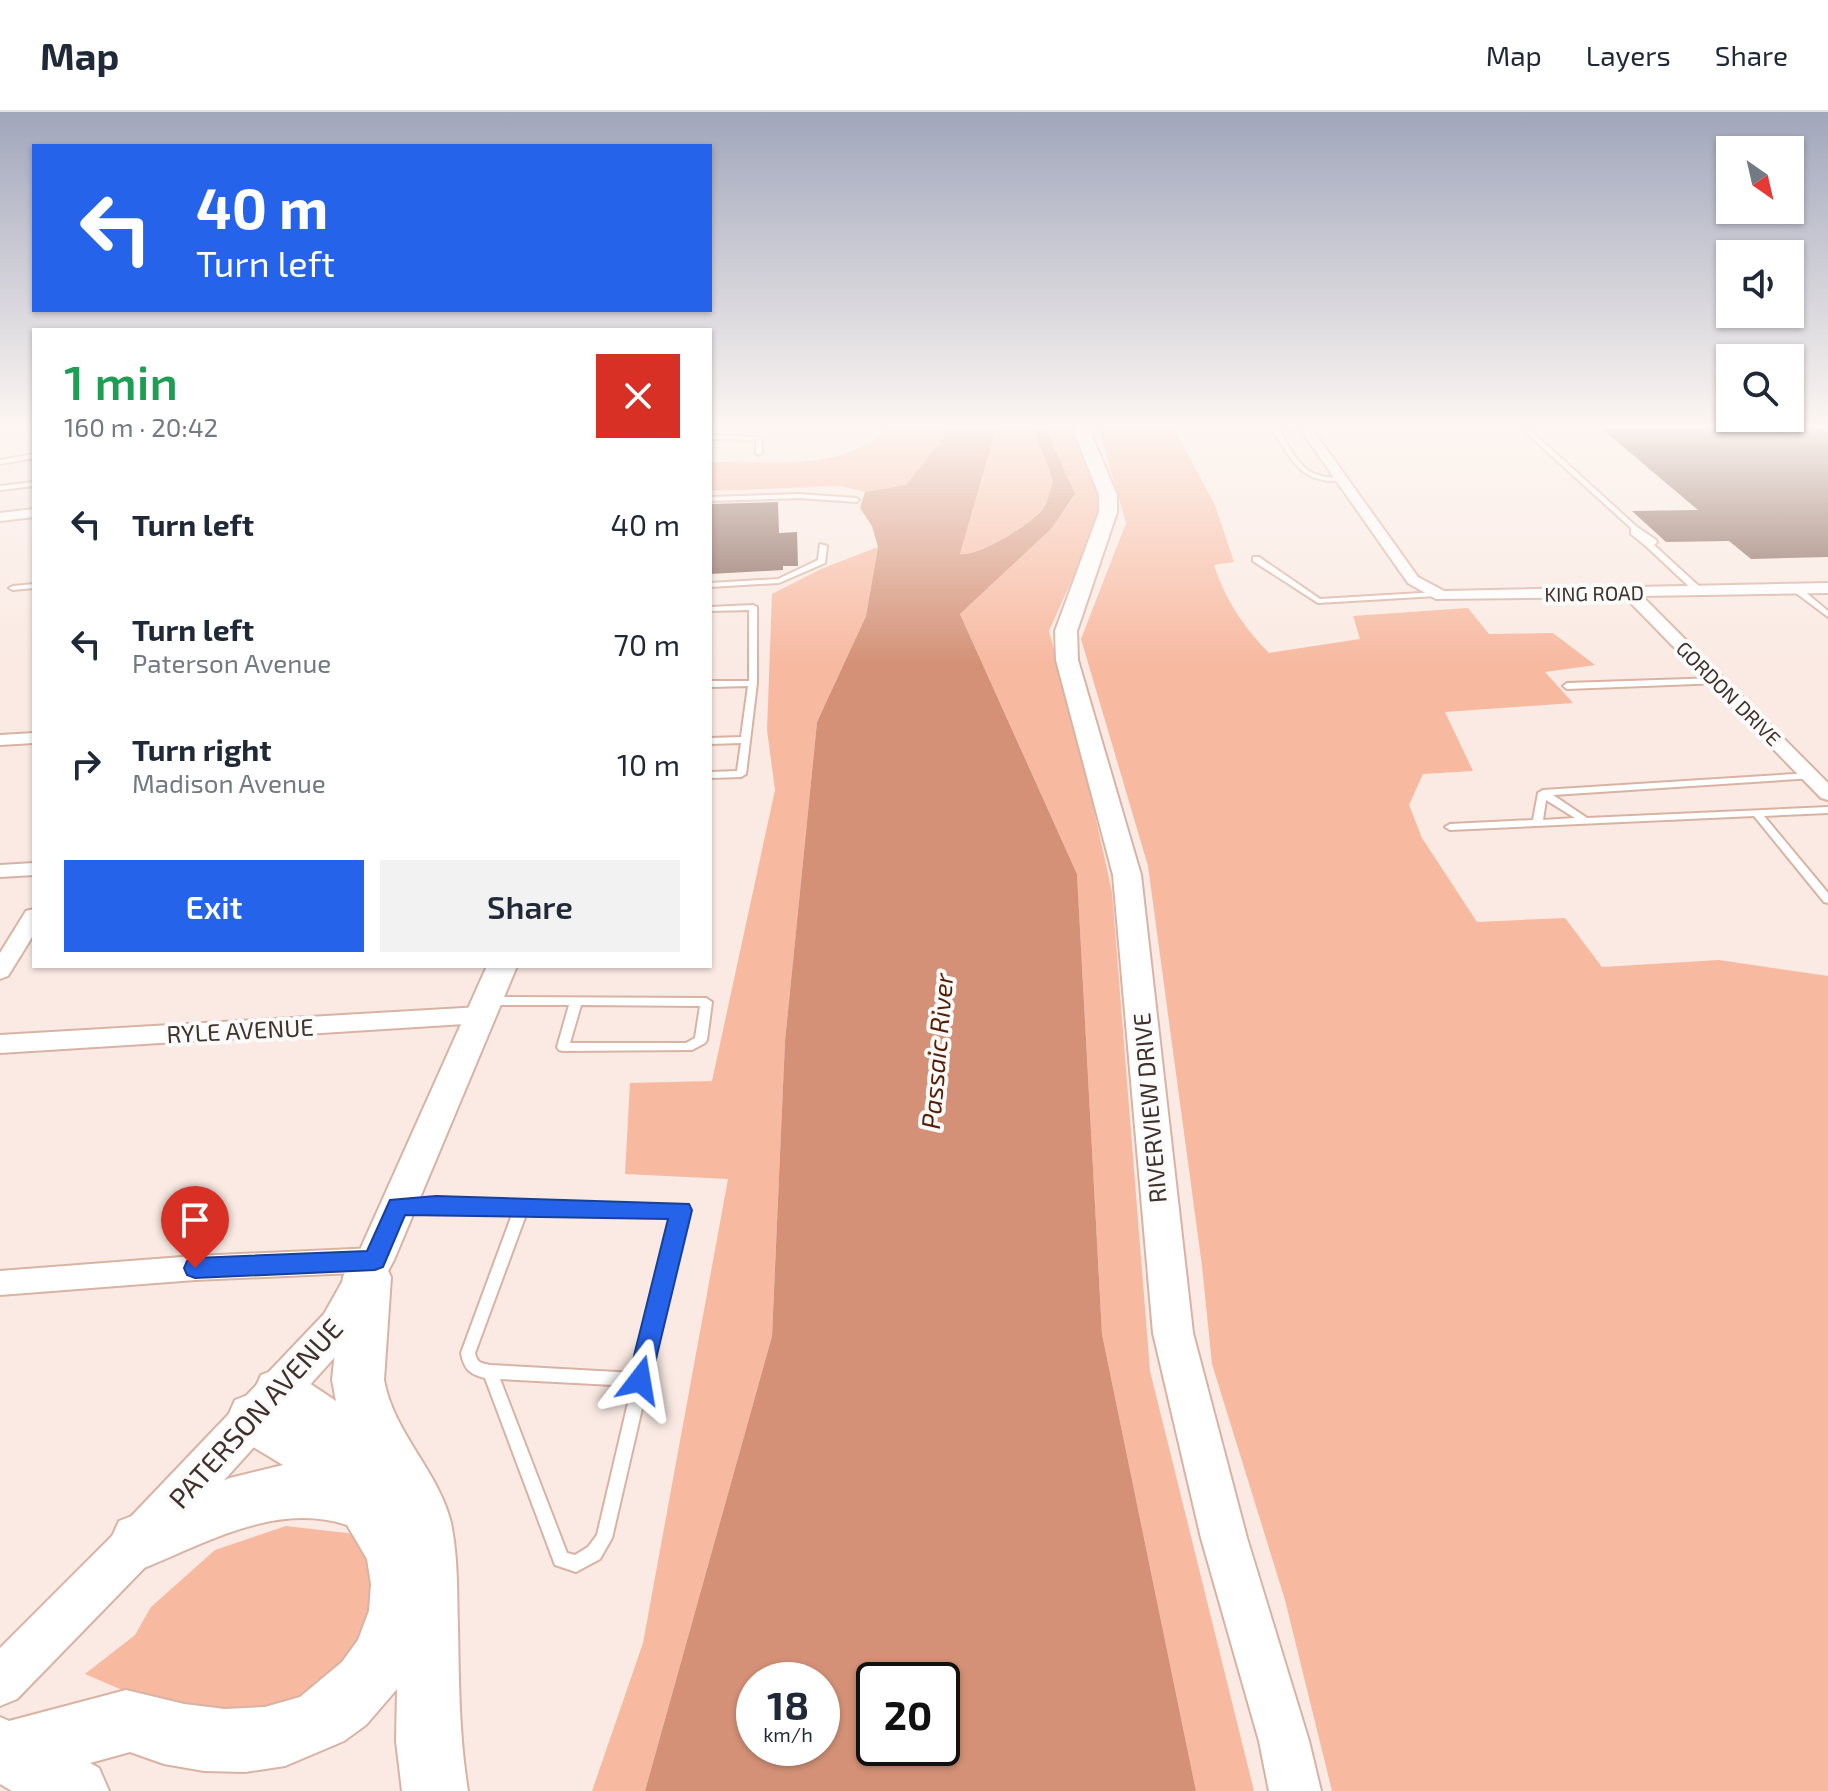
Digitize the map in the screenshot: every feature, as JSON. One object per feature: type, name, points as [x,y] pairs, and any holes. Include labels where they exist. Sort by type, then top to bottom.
[{"type":"highway","points":[[4,1751],[131,1720],[160,1732],[230,1743],[295,1732],[324,1718],[372,1676],[387,1650],[398,1612],[400,1572],[381,1488],[377,1430],[367,1415],[358,1380],[371,1269]]},
{"type":"highway","points":[[266,1405],[356,1483],[411,1495],[422,1521],[428,1567],[428,1741],[435,1791]]},
{"type":"highway","points":[[139,1541],[269,1493],[381,1488]]},
{"type":"highway","points":[[4,1751],[76,1791]]},
{"type":"street","name":"RIVERVIEW DRIVE","points":[[1108,507],[1066,631],[1067,660],[1127,875],[1173,1333],[1216,1508],[1295,1791]]},
{"type":"street","points":[[1362,507],[1413,580],[1437,594]]},
{"type":"street","points":[[0,517],[32,513]]},
{"type":"street","name":"KING ROAD","points":[[1437,594],[1468,597],[1828,588]]},
{"type":"street","name":"GORDON DRIVE","points":[[1630,593],[1828,794]]},
{"type":"street","points":[[0,740],[32,738]]},
{"type":"street","points":[[0,871],[32,869]]},
{"type":"street","points":[[0,971],[32,919]]},
{"type":"street","name":"PATERSON AVENUE","points":[[0,1682],[139,1541],[338,1326],[371,1269],[501,968]]},
{"type":"street","name":"RYLE AVENUE","points":[[0,1044],[483,1008]]},
{"type":"street","points":[[0,1283],[195,1268],[371,1269]]},
{"type":"lane","points":[[1612,507],[1653,542],[1650,545],[1699,591]]},
{"type":"lane","points":[[712,585],[779,581],[822,561],[823,546]]},
{"type":"lane","points":[[1256,559],[1318,601],[1437,594]]},
{"type":"lane","points":[[13,588],[32,586]]},
{"type":"lane","points":[[1795,588],[1828,615]]},
{"type":"lane","points":[[712,609],[753,607],[753,683],[741,774],[712,775]]},
{"type":"lane","points":[[1567,686],[1718,681]]},
{"type":"lane","points":[[712,684],[753,683]]},
{"type":"lane","points":[[712,741],[745,740]]},
{"type":"lane","points":[[1543,793],[1811,776]]},
{"type":"lane","points":[[1543,793],[1584,821]]},
{"type":"lane","points":[[1537,823],[1543,793]]},
{"type":"lane","points":[[1450,827],[1828,810]]},
{"type":"lane","points":[[1757,814],[1828,900]]},
{"type":"lane","points":[[483,1008],[576,1001],[706,1002],[701,1040],[688,1047],[563,1047],[576,1001]]},
{"type":"lane","points":[[398,1207],[681,1210],[604,1538],[594,1553],[576,1564],[561,1559],[490,1372]]},
{"type":"lane","points":[[522,1207],[468,1353],[470,1363],[476,1369],[490,1372],[640,1380]]},
{"type":"shaded area","points":[[973,507],[1044,507],[1003,539],[978,551],[960,554]]},
{"type":"shaded area","points":[[1066,507],[1100,507],[1101,514],[1049,631],[1079,742],[1112,892],[1150,1371],[1254,1791],[1196,1791],[1102,1334],[1077,874],[960,614],[1052,528]]},
{"type":"shaded area","points":[[1122,507],[1216,507],[1234,562],[1214,565],[1236,612],[1269,653],[1360,639],[1353,616],[1468,608],[1489,634],[1553,633],[1595,665],[1545,672],[1573,703],[1445,712],[1473,771],[1423,774],[1409,805],[1422,838],[1477,922],[1565,918],[1602,967],[1719,960],[1828,976],[1828,1791],[1332,1791],[1285,1600],[1212,1364],[1202,1266],[1148,866],[1081,639],[1126,523]]},
{"type":"shaded area","points":[[878,547],[866,616],[817,722],[785,1041],[772,1336],[645,1791],[592,1791],[643,1643],[728,1179],[625,1174],[630,1083],[712,1081],[775,790],[767,730],[772,594],[821,569]]},
{"type":"shaded area","points":[[286,1526],[355,1534],[382,1596],[375,1649],[313,1695],[250,1716],[178,1714],[85,1674],[135,1635],[151,1607],[215,1550]]},
{"type":"water","name":"Passaic River","points":[[860,507],[973,507],[960,554],[968,554],[1003,539],[1044,507],[1066,507],[1052,528],[960,614],[1077,874],[1102,1334],[1196,1791],[645,1791],[772,1336],[785,1041],[817,722],[866,616],[878,547],[872,526]]},
{"type":"building","points":[[712,507],[778,507],[779,533],[797,532],[798,566],[783,566],[783,570],[712,574]]},
{"type":"building","points":[[1695,507],[1828,507],[1828,557],[1751,559],[1729,541],[1666,542],[1632,511],[1698,510]]},
{"type":"route","points":[[195,1268],[375,1260],[398,1207],[436,1205],[681,1210],[640,1380]]}]
